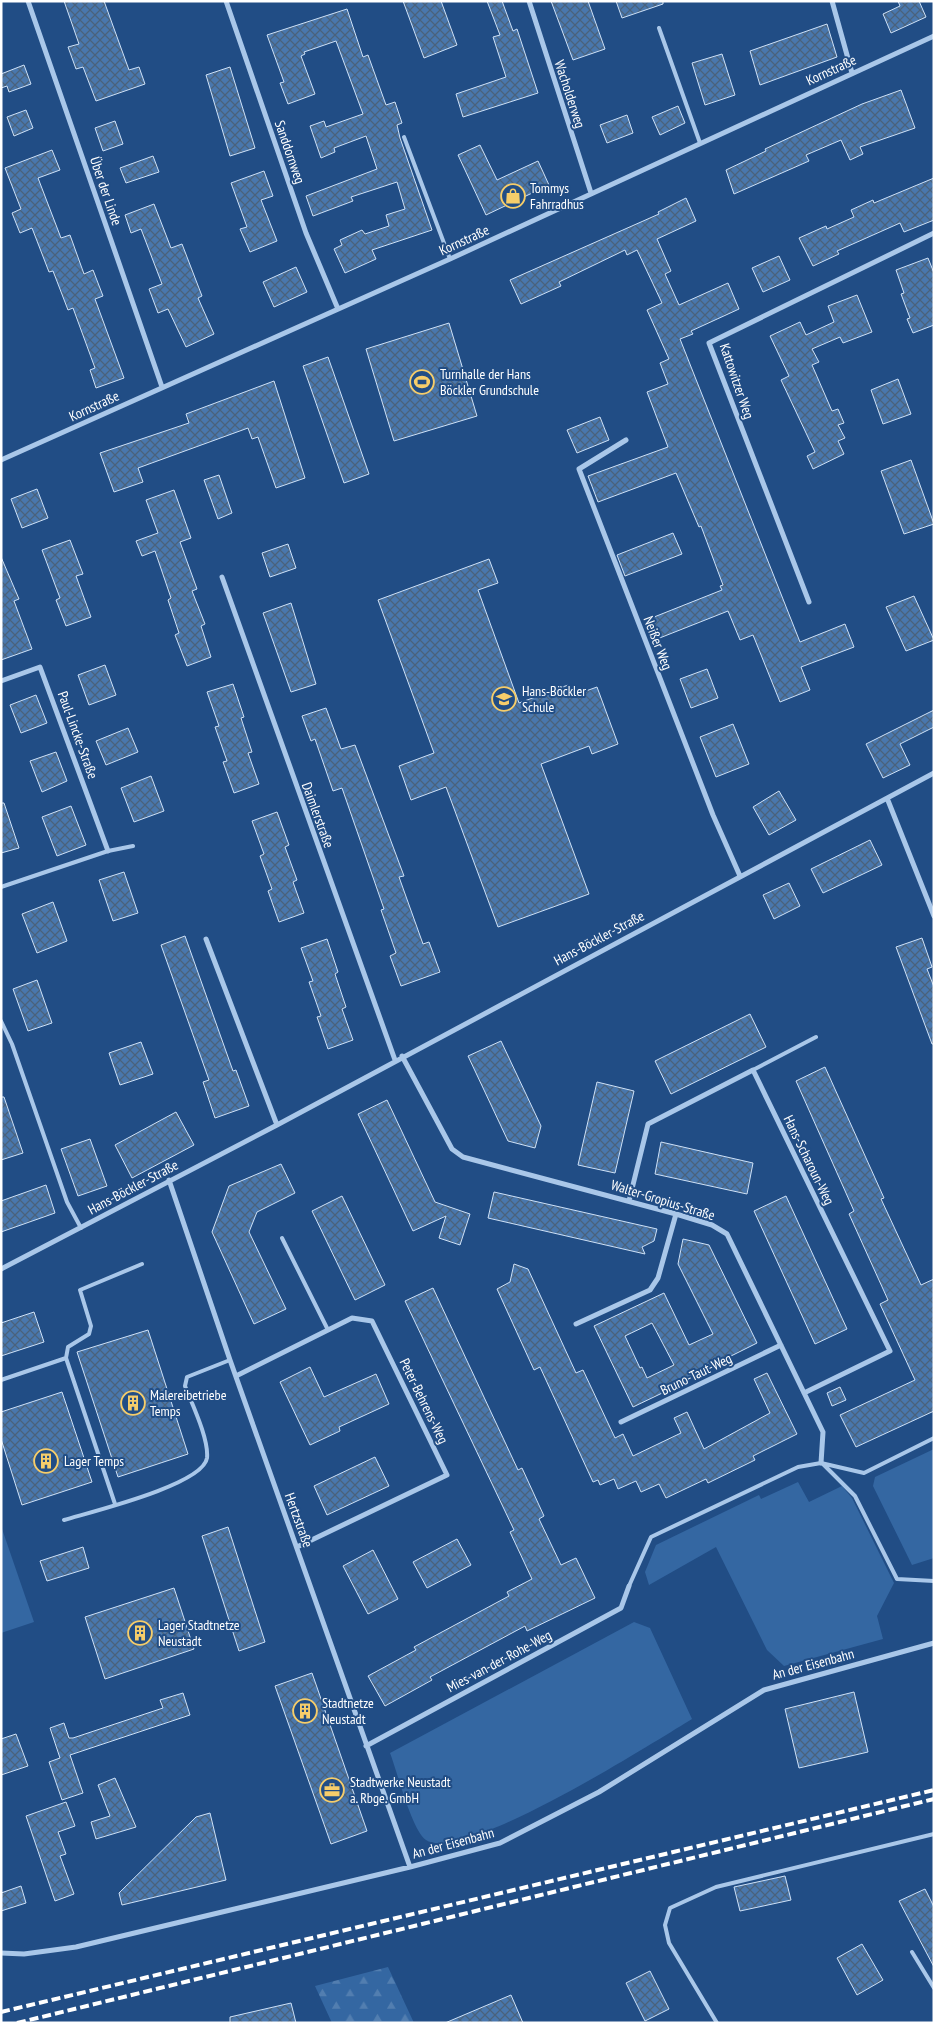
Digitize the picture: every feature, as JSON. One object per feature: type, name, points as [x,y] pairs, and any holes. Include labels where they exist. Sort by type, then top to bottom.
[{"type":"street","name":"Über der Linde","points":[[28,1],[162,387]]},
{"type":"street","name":"Sanddornweg","points":[[226,1],[306,233],[338,309]]},
{"type":"street","name":"Wacholderweg","points":[[528,1],[591,193]]},
{"type":"street","points":[[832,1],[852,73]]},
{"type":"street","name":"Kornstraße","points":[[1,460],[450,259],[934,36]]},
{"type":"street","name":"Kattowitzer Weg","points":[[809,602],[709,343],[934,233]]},
{"type":"street","name":"Neißer Weg","points":[[626,440],[579,468],[713,815],[740,876]]},
{"type":"street","name":"Daimlerstraße","points":[[222,577],[296,790],[395,1060]]},
{"type":"street","name":"Paul-Lincke-Straße","points":[[1,681],[40,667],[108,851]]},
{"type":"street","name":"Hans-Böckler-Straße","points":[[1,1269],[277,1125],[402,1056],[934,773]]},
{"type":"street","points":[[887,798],[934,916]]},
{"type":"street","points":[[206,939],[277,1125]]},
{"type":"street","name":"Walter-Gropius-Straße","points":[[402,1056],[452,1149],[463,1156],[676,1214],[712,1225],[727,1234],[823,1432],[821,1463]]},
{"type":"street","points":[[629,1201],[648,1124],[753,1070]]},
{"type":"street","name":"Hans-Scharoun-Weg","points":[[753,1070],[890,1351],[804,1393]]},
{"type":"street","name":"Hertzstraße","points":[[169,1180],[230,1360],[410,1867]]},
{"type":"street","points":[[576,1324],[650,1290],[658,1278],[676,1214]]},
{"type":"street","name":"Peter-Behrens-Weg","points":[[236,1376],[352,1318],[372,1321],[448,1475],[297,1547]]},
{"type":"street","name":"Bruno-Taut-Weg","points":[[621,1422],[781,1345]]},
{"type":"street","name":"Mies-van-der-Rohe-Weg","points":[[366,1746],[621,1608],[630,1586]]},
{"type":"street","name":"An der Eisenbahn","points":[[1,1953],[24,1954],[76,1948],[410,1867],[500,1843],[599,1792],[764,1690],[934,1642]]},
{"type":"lane","points":[[659,28],[700,143]]},
{"type":"lane","points":[[404,137],[450,259]]},
{"type":"lane","points":[[1,887],[108,851],[133,846]]},
{"type":"lane","points":[[1,1021],[12,1044],[67,1202],[81,1228]]},
{"type":"lane","points":[[753,1070],[816,1037]]},
{"type":"lane","points":[[282,1238],[328,1330]]},
{"type":"lane","points":[[115,1504],[66,1358],[68,1346],[89,1334],[91,1326],[80,1290],[142,1264]]},
{"type":"lane","points":[[1,1380],[66,1358]]},
{"type":"lane","points":[[64,1520],[169,1487],[202,1469],[207,1460],[207,1447],[185,1386],[187,1377],[230,1360]]},
{"type":"lane","points":[[630,1586],[651,1537],[798,1467],[821,1463],[864,1473],[934,1438]]},
{"type":"lane","points":[[821,1463],[855,1496],[897,1579],[934,1581]]},
{"type":"lane","points":[[717,2023],[669,1943],[665,1925],[670,1908],[716,1887],[934,1834]]},
{"type":"lane","points":[[912,1952],[934,1988]]},
{"type":"green space","points":[[934,1449],[934,1558],[912,1565],[873,1486],[875,1477]]},
{"type":"green space","points":[[798,1482],[809,1502],[842,1486],[852,1498],[894,1583],[877,1616],[883,1639],[784,1666],[767,1650],[716,1547],[649,1585],[645,1572],[656,1545],[759,1495],[761,1499]]},
{"type":"green space","points":[[1,1526],[34,1622],[1,1633]]},
{"type":"green space","points":[[634,1622],[650,1628],[692,1719],[601,1774],[516,1818],[478,1834],[446,1843],[426,1840],[415,1825],[410,1813],[390,1753]]},
{"type":"green space","points":[[388,1967],[414,2023],[332,2023],[315,1986]]},
{"type":"building","points":[[64,1],[104,1],[129,70],[139,67],[145,84],[96,101],[83,67],[76,69],[68,47],[79,44]]},
{"type":"building","points":[[403,1],[441,1],[457,45],[424,58]]},
{"type":"building","points":[[487,1],[502,1],[513,31],[517,29],[538,93],[463,117],[456,94],[506,77],[493,37],[500,35]]},
{"type":"building","points":[[551,1],[588,1],[605,49],[573,60]]},
{"type":"building","points":[[616,1],[663,1],[663,4],[622,18]]},
{"type":"building","points":[[898,1],[919,1],[926,17],[891,33],[883,14],[900,6]]},
{"type":"building","points":[[347,9],[363,57],[368,55],[386,105],[395,102],[402,123],[397,125],[400,138],[432,230],[372,250],[376,259],[345,273],[334,249],[342,245],[340,240],[362,230],[365,234],[389,226],[386,215],[405,209],[397,182],[351,197],[353,201],[313,216],[306,196],[377,169],[366,136],[334,148],[335,152],[321,158],[310,126],[324,121],[326,127],[363,114],[336,41],[304,52],[305,54],[301,56],[315,94],[288,104],[280,83],[284,82],[267,35]]},
{"type":"building","points":[[827,24],[837,57],[760,85],[750,51]]},
{"type":"building","points":[[722,54],[735,95],[705,105],[692,63]]},
{"type":"building","points":[[24,65],[31,84],[9,92],[7,86],[1,88],[1,74]]},
{"type":"building","points":[[230,67],[255,148],[230,156],[206,75]]},
{"type":"building","points":[[901,90],[915,128],[860,147],[863,154],[850,160],[841,140],[806,155],[809,161],[734,194],[726,170],[766,151],[765,149],[862,104]]},
{"type":"building","points":[[678,106],[685,123],[660,135],[652,117]]},
{"type":"building","points":[[26,110],[33,128],[14,136],[7,117]]},
{"type":"building","points":[[627,115],[633,133],[607,143],[600,125]]},
{"type":"building","points":[[115,121],[123,144],[103,151],[95,128]]},
{"type":"building","points":[[480,145],[497,180],[538,161],[549,185],[486,215],[458,155]]},
{"type":"building","points":[[52,150],[60,170],[38,178],[61,238],[70,235],[84,274],[93,270],[103,296],[95,299],[124,378],[96,388],[90,370],[95,368],[73,308],[68,310],[53,271],[49,272],[32,228],[20,233],[12,213],[21,209],[5,168]]},
{"type":"building","points":[[153,156],[159,172],[126,183],[120,168]]},
{"type":"building","points":[[264,171],[273,196],[261,200],[277,241],[250,252],[240,229],[247,227],[231,183]]},
{"type":"building","points":[[934,178],[934,220],[904,232],[900,223],[837,251],[839,254],[813,266],[799,238],[826,226],[827,229],[854,217],[851,210],[873,200],[874,203]]},
{"type":"building","points":[[686,198],[696,221],[657,239],[671,271],[665,274],[679,305],[728,283],[739,309],[691,331],[693,334],[680,339],[800,642],[845,624],[854,647],[801,667],[810,690],[780,702],[753,635],[740,640],[728,611],[652,641],[644,621],[722,590],[720,586],[723,585],[701,526],[699,527],[676,473],[598,502],[588,476],[668,447],[647,392],[668,384],[660,363],[669,359],[647,310],[662,303],[637,250],[627,255],[625,250],[559,282],[561,286],[521,304],[510,280],[659,214],[658,212]]},
{"type":"building","points":[[154,204],[171,248],[182,244],[202,296],[198,298],[214,334],[186,347],[168,309],[158,313],[149,289],[162,284],[141,229],[131,233],[125,215]]},
{"type":"building","points":[[779,256],[790,280],[763,292],[752,268]]},
{"type":"building","points":[[928,258],[934,273],[934,325],[913,333],[907,319],[910,318],[901,294],[904,293],[896,270]]},
{"type":"building","points":[[296,267],[307,292],[274,307],[263,282]]},
{"type":"building","points":[[857,295],[872,332],[843,343],[840,337],[812,349],[819,362],[812,365],[832,411],[838,409],[844,423],[838,425],[845,438],[838,441],[844,454],[813,469],[807,456],[815,452],[781,380],[789,376],[770,336],[800,322],[806,335],[834,322],[828,306]]},
{"type":"building","name":"Turnhalle der Hans Böckler Grundschule","points":[[449,323],[477,416],[394,441],[366,349]]},
{"type":"building","points":[[328,357],[369,474],[344,483],[303,366]]},
{"type":"building","points":[[898,379],[911,414],[883,424],[871,390]]},
{"type":"building","points":[[274,381],[305,478],[276,488],[258,437],[252,439],[248,428],[138,468],[143,482],[114,492],[100,453],[189,423],[186,414]]},
{"type":"building","points":[[600,417],[609,440],[577,453],[567,430]]},
{"type":"building","points":[[911,460],[934,524],[904,534],[881,471]]},
{"type":"building","points":[[219,475],[232,513],[218,519],[204,480]]},
{"type":"building","points":[[37,489],[48,518],[22,528],[11,499]]},
{"type":"building","points":[[174,490],[191,538],[180,542],[197,589],[192,591],[205,624],[201,626],[211,657],[187,666],[175,635],[179,633],[168,600],[171,598],[155,551],[142,556],[136,541],[158,533],[146,500]]},
{"type":"building","points":[[673,533],[682,554],[625,576],[617,555]]},
{"type":"building","points":[[70,540],[83,574],[76,576],[91,617],[66,626],[56,600],[60,598],[42,550]]},
{"type":"building","points":[[288,544],[296,568],[270,577],[262,553]]},
{"type":"building","points":[[1,557],[19,599],[14,601],[32,649],[1,660]]},
{"type":"building","points":[[489,559],[498,583],[478,590],[519,703],[568,685],[572,696],[597,687],[618,744],[592,754],[589,746],[541,764],[589,894],[498,927],[446,787],[411,800],[399,766],[434,753],[378,600]]},
{"type":"building","points":[[914,596],[934,640],[906,651],[886,607]]},
{"type":"building","points":[[291,603],[316,684],[291,692],[263,613]]},
{"type":"building","points":[[105,665],[116,695],[89,705],[78,675]]},
{"type":"building","points":[[707,669],[718,698],[691,708],[680,679]]},
{"type":"building","points":[[233,684],[244,717],[241,718],[252,752],[248,753],[259,784],[234,793],[223,762],[227,761],[215,727],[219,726],[207,692]]},
{"type":"building","points":[[36,695],[47,723],[21,733],[10,705]]},
{"type":"building","points":[[326,708],[341,749],[355,745],[404,876],[399,877],[423,944],[429,942],[440,972],[401,986],[390,956],[396,953],[381,910],[384,909],[342,788],[333,791],[315,739],[311,741],[302,716]]},
{"type":"building","points":[[934,710],[934,727],[900,744],[910,765],[883,778],[866,744]]},
{"type":"building","points":[[733,724],[749,764],[716,777],[700,737]]},
{"type":"building","points":[[128,728],[138,752],[106,765],[96,741]]},
{"type":"building","points":[[56,752],[67,781],[42,792],[30,761]]},
{"type":"building","points":[[151,776],[164,811],[134,822],[121,788]]},
{"type":"building","points":[[779,791],[796,820],[769,835],[753,807]]},
{"type":"building","points":[[1,803],[4,803],[19,848],[1,853]]},
{"type":"building","points":[[71,806],[86,845],[57,856],[42,817]]},
{"type":"building","points":[[277,812],[289,845],[285,847],[297,880],[293,882],[304,913],[279,922],[268,891],[272,889],[260,856],[264,854],[252,821]]},
{"type":"building","points":[[870,840],[882,865],[823,893],[811,869]]},
{"type":"building","points":[[124,872],[138,913],[113,921],[99,880]]},
{"type":"building","points":[[789,883],[800,906],[774,919],[763,895]]},
{"type":"building","points":[[53,902],[67,941],[37,953],[22,914]]},
{"type":"building","points":[[185,936],[233,1071],[236,1070],[249,1106],[215,1118],[203,1082],[209,1080],[161,945]]},
{"type":"building","points":[[922,938],[932,967],[927,969],[934,987],[934,1044],[932,1044],[896,947]]},
{"type":"building","points":[[327,939],[338,972],[335,974],[346,1007],[342,1009],[353,1040],[328,1049],[317,1017],[321,1016],[309,982],[313,981],[301,948]]},
{"type":"building","points":[[37,980],[52,1023],[28,1031],[13,989]]},
{"type":"building","points":[[750,1014],[766,1047],[671,1094],[655,1061]]},
{"type":"building","points":[[501,1041],[541,1126],[535,1148],[508,1141],[468,1056]]},
{"type":"building","points":[[141,1042],[153,1074],[120,1085],[109,1053]]},
{"type":"building","points":[[825,1067],[884,1198],[881,1199],[921,1285],[934,1279],[934,1411],[856,1447],[840,1415],[915,1380],[880,1304],[888,1300],[849,1214],[854,1211],[796,1081]]},
{"type":"building","points":[[597,1082],[634,1091],[615,1173],[578,1165]]},
{"type":"building","points":[[1,1097],[4,1097],[23,1153],[1,1160]]},
{"type":"building","points":[[387,1100],[435,1202],[470,1214],[460,1245],[439,1238],[446,1216],[413,1231],[358,1114]]},
{"type":"building","points":[[176,1112],[194,1145],[132,1178],[115,1145]]},
{"type":"building","points":[[90,1139],[107,1186],[78,1196],[61,1149]]},
{"type":"building","points":[[661,1142],[753,1163],[747,1194],[655,1174]]},
{"type":"building","points":[[281,1164],[295,1193],[257,1212],[249,1232],[286,1309],[254,1324],[212,1232],[229,1186]]},
{"type":"building","points":[[46,1185],[55,1213],[1,1232],[1,1201]]},
{"type":"building","points":[[494,1192],[657,1229],[654,1241],[642,1247],[645,1254],[488,1218]]},
{"type":"building","points":[[342,1196],[385,1285],[355,1300],[312,1211]]},
{"type":"building","points":[[786,1196],[847,1329],[815,1344],[754,1211]]},
{"type":"building","points":[[683,1239],[709,1245],[757,1343],[703,1370],[704,1373],[633,1407],[594,1326],[664,1293],[689,1345],[713,1334],[678,1264]],"holes":[[[652,1323],[674,1365],[647,1378],[642,1367],[640,1368],[625,1336]]]},
{"type":"building","points":[[514,1264],[528,1269],[576,1373],[583,1370],[615,1438],[623,1434],[633,1456],[681,1433],[674,1418],[687,1412],[704,1449],[770,1413],[754,1379],[767,1373],[797,1434],[753,1456],[755,1460],[708,1483],[706,1479],[666,1498],[659,1484],[641,1492],[636,1481],[618,1489],[614,1479],[600,1485],[598,1480],[593,1482],[540,1367],[534,1370],[497,1289],[510,1282]]},
{"type":"building","points":[[433,1288],[518,1470],[522,1468],[544,1516],[539,1519],[561,1565],[576,1558],[595,1598],[527,1631],[525,1626],[430,1677],[432,1680],[385,1706],[368,1676],[416,1650],[414,1647],[509,1596],[507,1592],[532,1579],[510,1532],[514,1530],[405,1301]]},
{"type":"building","points":[[34,1312],[44,1342],[1,1356],[1,1323]]},
{"type":"building","name":"Malereibetriebe Temps","points":[[148,1330],[188,1454],[118,1477],[77,1352]]},
{"type":"building","points":[[310,1367],[324,1397],[376,1374],[389,1404],[339,1427],[340,1431],[310,1445],[280,1382]]},
{"type":"building","points":[[840,1387],[846,1400],[832,1406],[827,1393]]},
{"type":"building","name":"Lager Temps","points":[[62,1392],[92,1482],[22,1505],[1,1439],[1,1412]]},
{"type":"building","points":[[375,1457],[389,1486],[327,1515],[314,1486]]},
{"type":"building","points":[[228,1527],[265,1642],[239,1651],[202,1536]]},
{"type":"building","points":[[457,1539],[471,1565],[427,1588],[413,1562]]},
{"type":"building","points":[[83,1547],[89,1568],[47,1581],[40,1561]]},
{"type":"building","points":[[373,1550],[398,1599],[368,1614],[343,1566]]},
{"type":"building","name":"Lager Stadtnetze Neustadt","points":[[174,1588],[194,1649],[105,1679],[85,1617]]},
{"type":"building","points":[[312,1673],[367,1831],[331,1844],[275,1686]]},
{"type":"building","points":[[854,1692],[868,1752],[799,1768],[785,1709]]},
{"type":"building","points":[[183,1693],[190,1715],[70,1755],[83,1793],[62,1800],[49,1762],[60,1758],[50,1728],[64,1723],[69,1738],[73,1738],[163,1708],[160,1700]]},
{"type":"building","points":[[16,1734],[28,1766],[1,1775],[1,1739]]},
{"type":"building","points":[[115,1778],[136,1827],[96,1839],[91,1822],[110,1816],[98,1785]]},
{"type":"building","points":[[66,1802],[75,1826],[58,1832],[66,1854],[60,1856],[74,1894],[55,1901],[26,1816]]},
{"type":"building","points":[[210,1813],[226,1880],[122,1905],[119,1893],[196,1817]]},
{"type":"building","points":[[785,1876],[791,1900],[740,1911],[734,1887]]},
{"type":"building","points":[[21,1886],[26,1903],[1,1911],[1,1893]]},
{"type":"building","points":[[925,1889],[934,1907],[934,1967],[899,1901]]},
{"type":"building","points":[[862,1944],[883,1980],[857,1995],[837,1958]]},
{"type":"building","points":[[650,1971],[669,2009],[645,2021],[626,1983]]},
{"type":"building","points":[[511,1995],[523,2023],[445,2023]]},
{"type":"building","points":[[291,2003],[296,2023],[230,2023],[230,2017]]},
{"type":"railway","points":[[1,2012],[934,1790]]},
{"type":"railway","points":[[17,2023],[934,1799]]},
{"type":"place","name":"Tommys Fahrradhus","points":[[513,196]]},
{"type":"place","name":"Turnhalle der Hans Böckler Grundschule","points":[[422,382]]},
{"type":"place","name":"Hans-Böckler Schule","points":[[504,699]]},
{"type":"place","name":"Malereibetriebe Temps","points":[[133,1403]]},
{"type":"place","name":"Lager Temps","points":[[46,1461]]},
{"type":"place","name":"Lager Stadtnetze Neustadt","points":[[140,1633]]},
{"type":"place","name":"Stadtnetze Neustadt","points":[[305,1711]]},
{"type":"place","name":"Stadtwerke Neustadt a. Rbge. GmbH","points":[[332,1790]]}]
